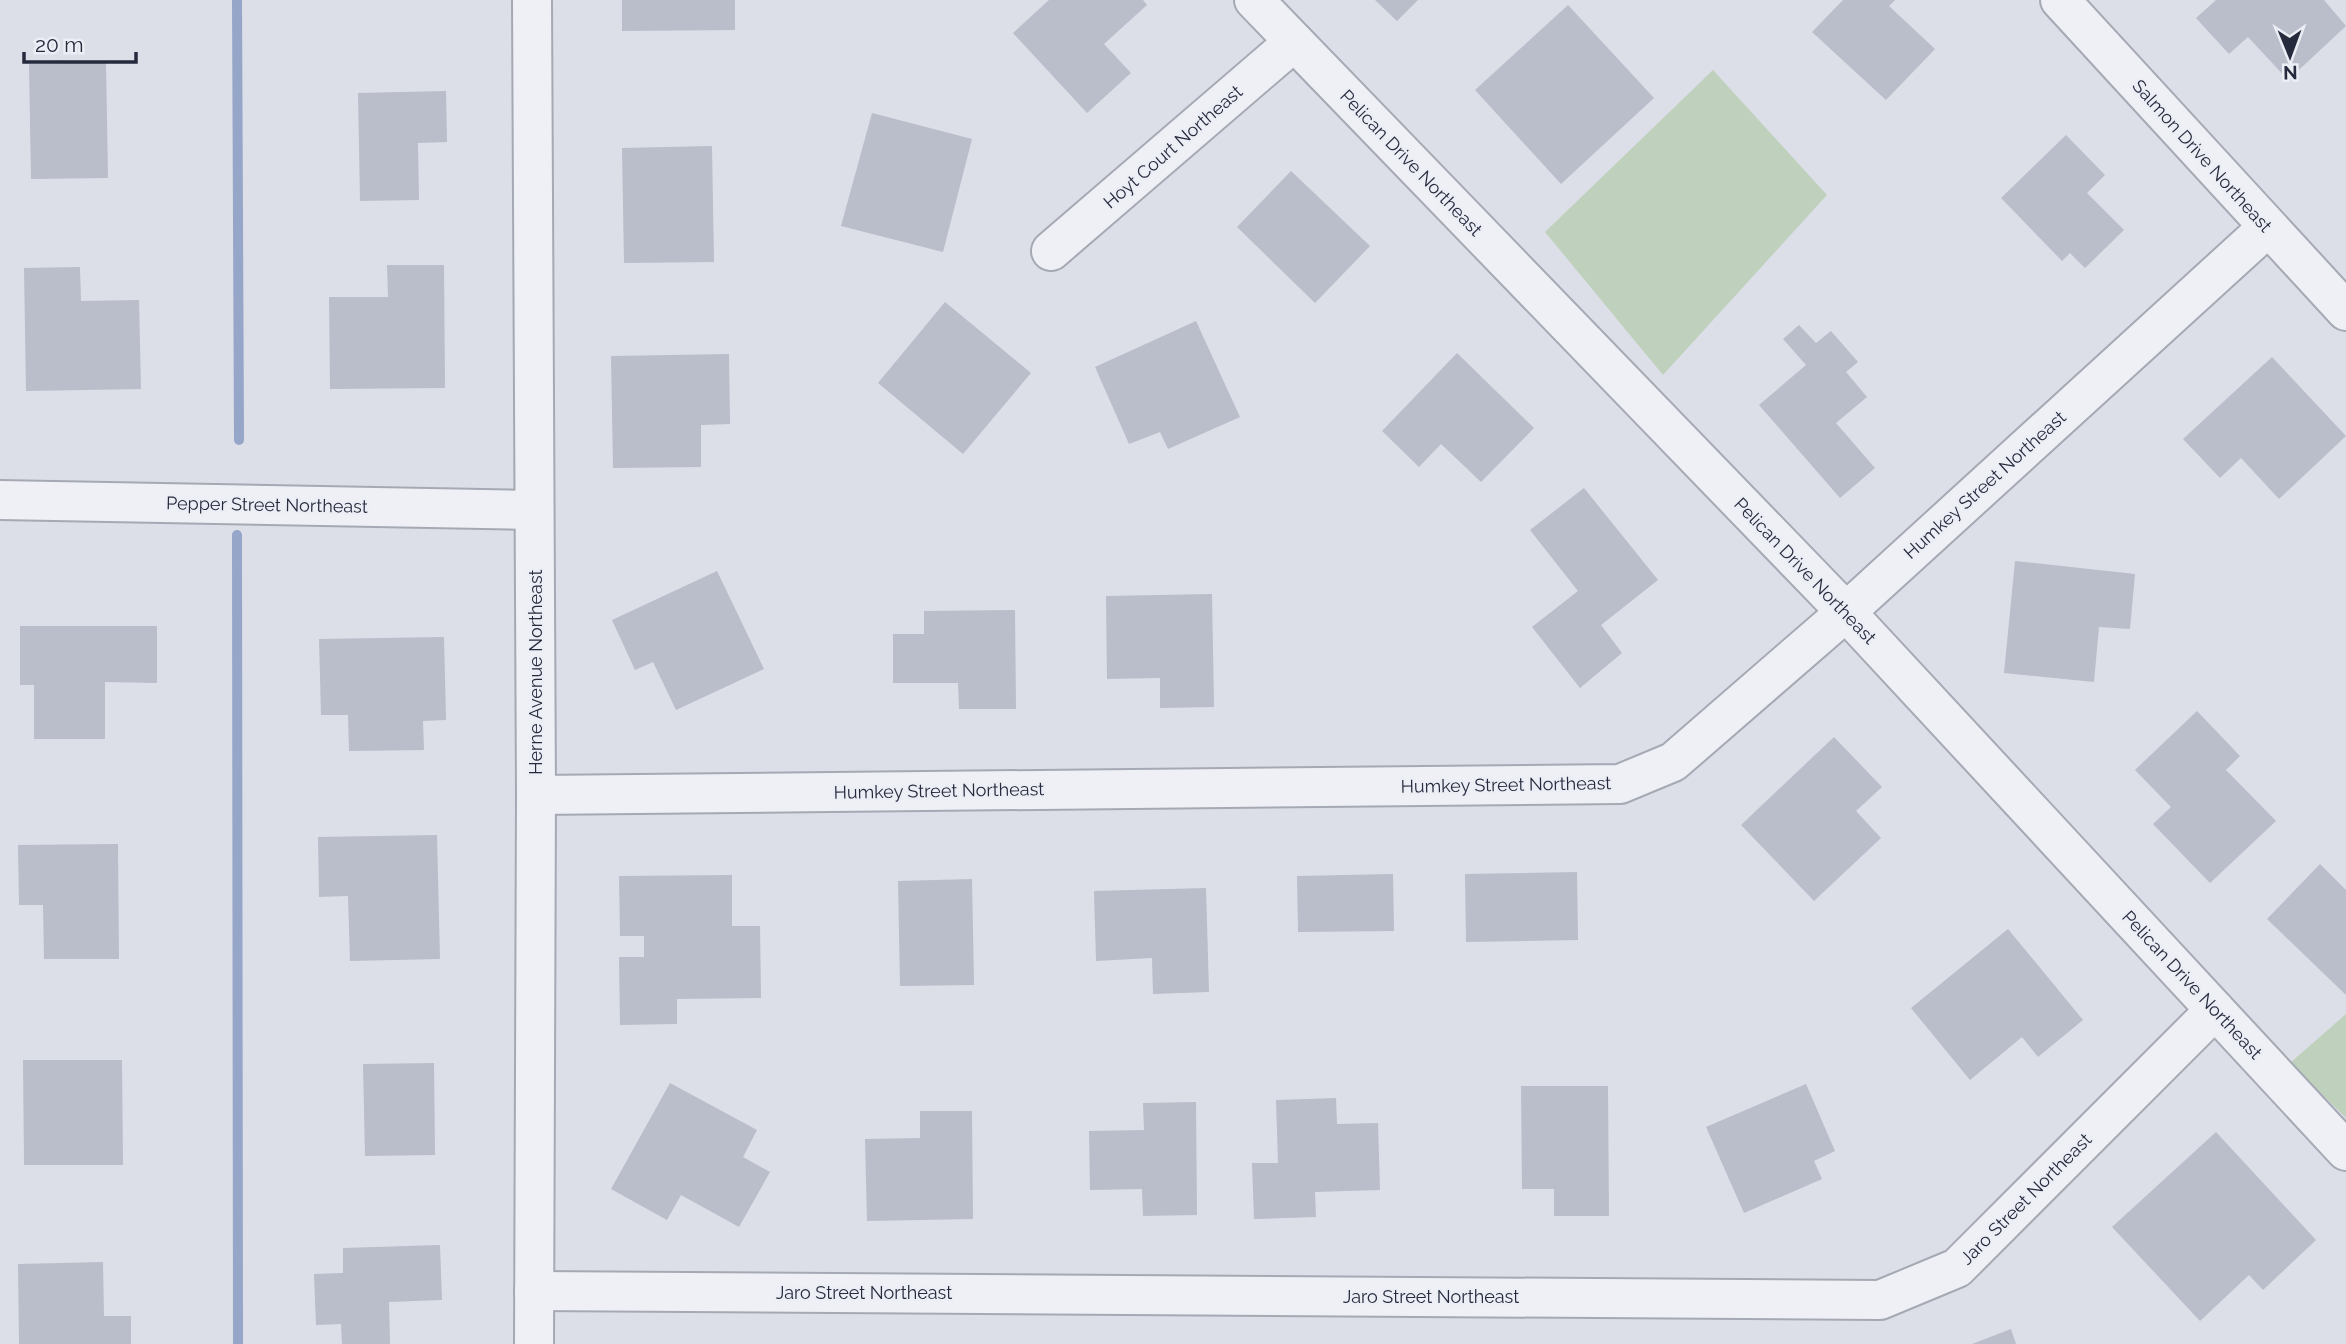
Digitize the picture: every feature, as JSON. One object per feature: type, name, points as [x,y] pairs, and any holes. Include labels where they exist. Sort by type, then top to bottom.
[{"type":"street","name":"Herne Avenue Northeast","points":[[532,0],[537,795],[534,1344]]},
{"type":"street","name":"Pelican Drive Northeast","points":[[1254,0],[1846,612],[2346,1151]]},
{"type":"street","name":"Salmon Drive Northeast","points":[[2060,0],[2346,311]]},
{"type":"street","name":"Hoyt Court Northeast","points":[[1051,251],[1294,42]]},
{"type":"street","name":"Humkey Street Northeast","points":[[537,795],[1620,784],[1673,762],[1846,612],[2267,228]]},
{"type":"street","name":"Pepper Street Northeast","points":[[0,500],[534,510]]},
{"type":"street","name":"Jaro Street Northeast","points":[[534,1291],[1880,1300],[1957,1268],[2215,1010]]},
{"type":"green space","points":[[1713,70],[1827,195],[1663,375],[1545,232]]},
{"type":"green space","points":[[2346,1014],[2346,1118],[2290,1063]]},
{"type":"building","points":[[622,0],[735,0],[735,30],[622,31]]},
{"type":"building","points":[[1049,0],[1143,0],[1147,5],[1104,44],[1131,73],[1087,113],[1013,33]]},
{"type":"building","points":[[1375,0],[1418,0],[1397,21]]},
{"type":"building","points":[[1843,0],[1895,0],[1889,6],[1935,49],[1886,100],[1812,32]]},
{"type":"building","points":[[2216,0],[2324,0],[2346,26],[2288,80],[2248,37],[2229,54],[2196,18]]},
{"type":"building","points":[[1568,5],[1654,98],[1561,184],[1475,90]]},
{"type":"building","points":[[106,62],[108,178],[31,179],[29,64]]},
{"type":"building","points":[[446,91],[447,142],[418,143],[419,200],[360,201],[358,93]]},
{"type":"building","points":[[872,113],[972,139],[943,252],[841,226]]},
{"type":"building","points":[[2066,135],[2105,175],[2087,193],[2124,230],[2085,268],[2070,253],[2062,261],[2001,198]]},
{"type":"building","points":[[712,146],[714,262],[624,263],[622,148]]},
{"type":"building","points":[[1291,171],[1370,246],[1315,303],[1237,227]]},
{"type":"building","points":[[387,265],[444,265],[445,388],[330,389],[329,297],[388,297]]},
{"type":"building","points":[[80,267],[81,301],[139,300],[141,389],[26,391],[24,268]]},
{"type":"building","points":[[945,302],[1031,373],[963,454],[878,383]]},
{"type":"building","points":[[1196,321],[1240,417],[1168,449],[1160,432],[1129,444],[1095,367]]},
{"type":"building","points":[[1799,325],[1816,343],[1831,331],[1858,362],[1846,372],[1867,397],[1836,423],[1875,468],[1840,498],[1759,405],[1806,365],[1783,339]]},
{"type":"building","points":[[1457,353],[1534,428],[1481,482],[1441,444],[1419,467],[1382,431]]},
{"type":"building","points":[[729,354],[730,424],[701,425],[701,467],[613,468],[611,356]]},
{"type":"building","points":[[2272,357],[2346,436],[2279,499],[2241,458],[2220,478],[2183,439]]},
{"type":"building","points":[[1584,488],[1658,580],[1601,625],[1622,653],[1580,688],[1532,627],[1578,591],[1530,530]]},
{"type":"building","points":[[2015,561],[2135,574],[2130,629],[2099,627],[2094,682],[2004,673]]},
{"type":"building","points":[[717,571],[764,669],[676,710],[653,662],[635,670],[612,620]]},
{"type":"building","points":[[1212,594],[1214,707],[1160,708],[1160,678],[1107,679],[1106,596]]},
{"type":"building","points":[[1015,610],[1016,709],[959,709],[958,683],[893,683],[893,634],[924,634],[924,611]]},
{"type":"building","points":[[20,626],[157,626],[157,683],[105,682],[105,739],[34,739],[34,685],[20,685]]},
{"type":"building","points":[[444,637],[446,720],[423,721],[424,750],[349,751],[348,715],[321,715],[319,639]]},
{"type":"building","points":[[2197,711],[2240,756],[2226,770],[2276,821],[2210,883],[2153,824],[2171,807],[2135,770]]},
{"type":"building","points":[[1834,737],[1882,787],[1856,811],[1881,838],[1814,901],[1741,825]]},
{"type":"building","points":[[437,835],[440,959],[350,961],[348,896],[319,897],[318,837]]},
{"type":"building","points":[[118,844],[119,959],[44,959],[43,905],[19,905],[18,845]]},
{"type":"building","points":[[2320,864],[2346,890],[2346,995],[2267,919]]},
{"type":"building","points":[[1577,872],[1578,940],[1466,942],[1465,874]]},
{"type":"building","points":[[1393,874],[1394,931],[1298,932],[1297,876]]},
{"type":"building","points":[[732,875],[732,926],[760,926],[761,998],[677,999],[677,1024],[620,1025],[619,957],[644,957],[644,936],[620,936],[619,876]]},
{"type":"building","points":[[972,879],[974,985],[900,986],[898,881]]},
{"type":"building","points":[[1206,888],[1209,992],[1153,994],[1152,958],[1096,961],[1094,891]]},
{"type":"building","points":[[2008,929],[2083,1020],[2038,1057],[2022,1037],[1970,1080],[1911,1008]]},
{"type":"building","points":[[23,1060],[122,1060],[123,1165],[24,1165]]},
{"type":"building","points":[[434,1063],[435,1155],[365,1156],[363,1064]]},
{"type":"building","points":[[670,1083],[757,1130],[743,1157],[770,1172],[739,1227],[681,1195],[667,1220],[611,1189]]},
{"type":"building","points":[[1806,1084],[1835,1151],[1814,1161],[1822,1179],[1744,1213],[1706,1127]]},
{"type":"building","points":[[1521,1086],[1608,1086],[1609,1216],[1554,1216],[1554,1189],[1522,1189]]},
{"type":"building","points":[[1336,1098],[1337,1124],[1378,1123],[1380,1190],[1315,1192],[1316,1217],[1254,1219],[1252,1163],[1278,1163],[1276,1100]]},
{"type":"building","points":[[1196,1102],[1197,1215],[1143,1216],[1142,1189],[1090,1190],[1089,1131],[1144,1130],[1143,1103]]},
{"type":"building","points":[[920,1111],[972,1111],[973,1219],[867,1221],[865,1139],[920,1138]]},
{"type":"building","points":[[2216,1132],[2316,1240],[2263,1290],[2249,1275],[2200,1321],[2112,1227]]},
{"type":"building","points":[[440,1245],[442,1300],[389,1302],[390,1344],[342,1344],[341,1324],[316,1325],[314,1274],[343,1273],[343,1248]]},
{"type":"building","points":[[103,1262],[104,1316],[131,1316],[131,1344],[19,1344],[18,1264]]},
{"type":"building","points":[[2011,1329],[2016,1344],[1972,1344]]},
{"type":"waterway","points":[[237,0],[239,440]]},
{"type":"waterway","points":[[237,535],[238,1344]]}]
